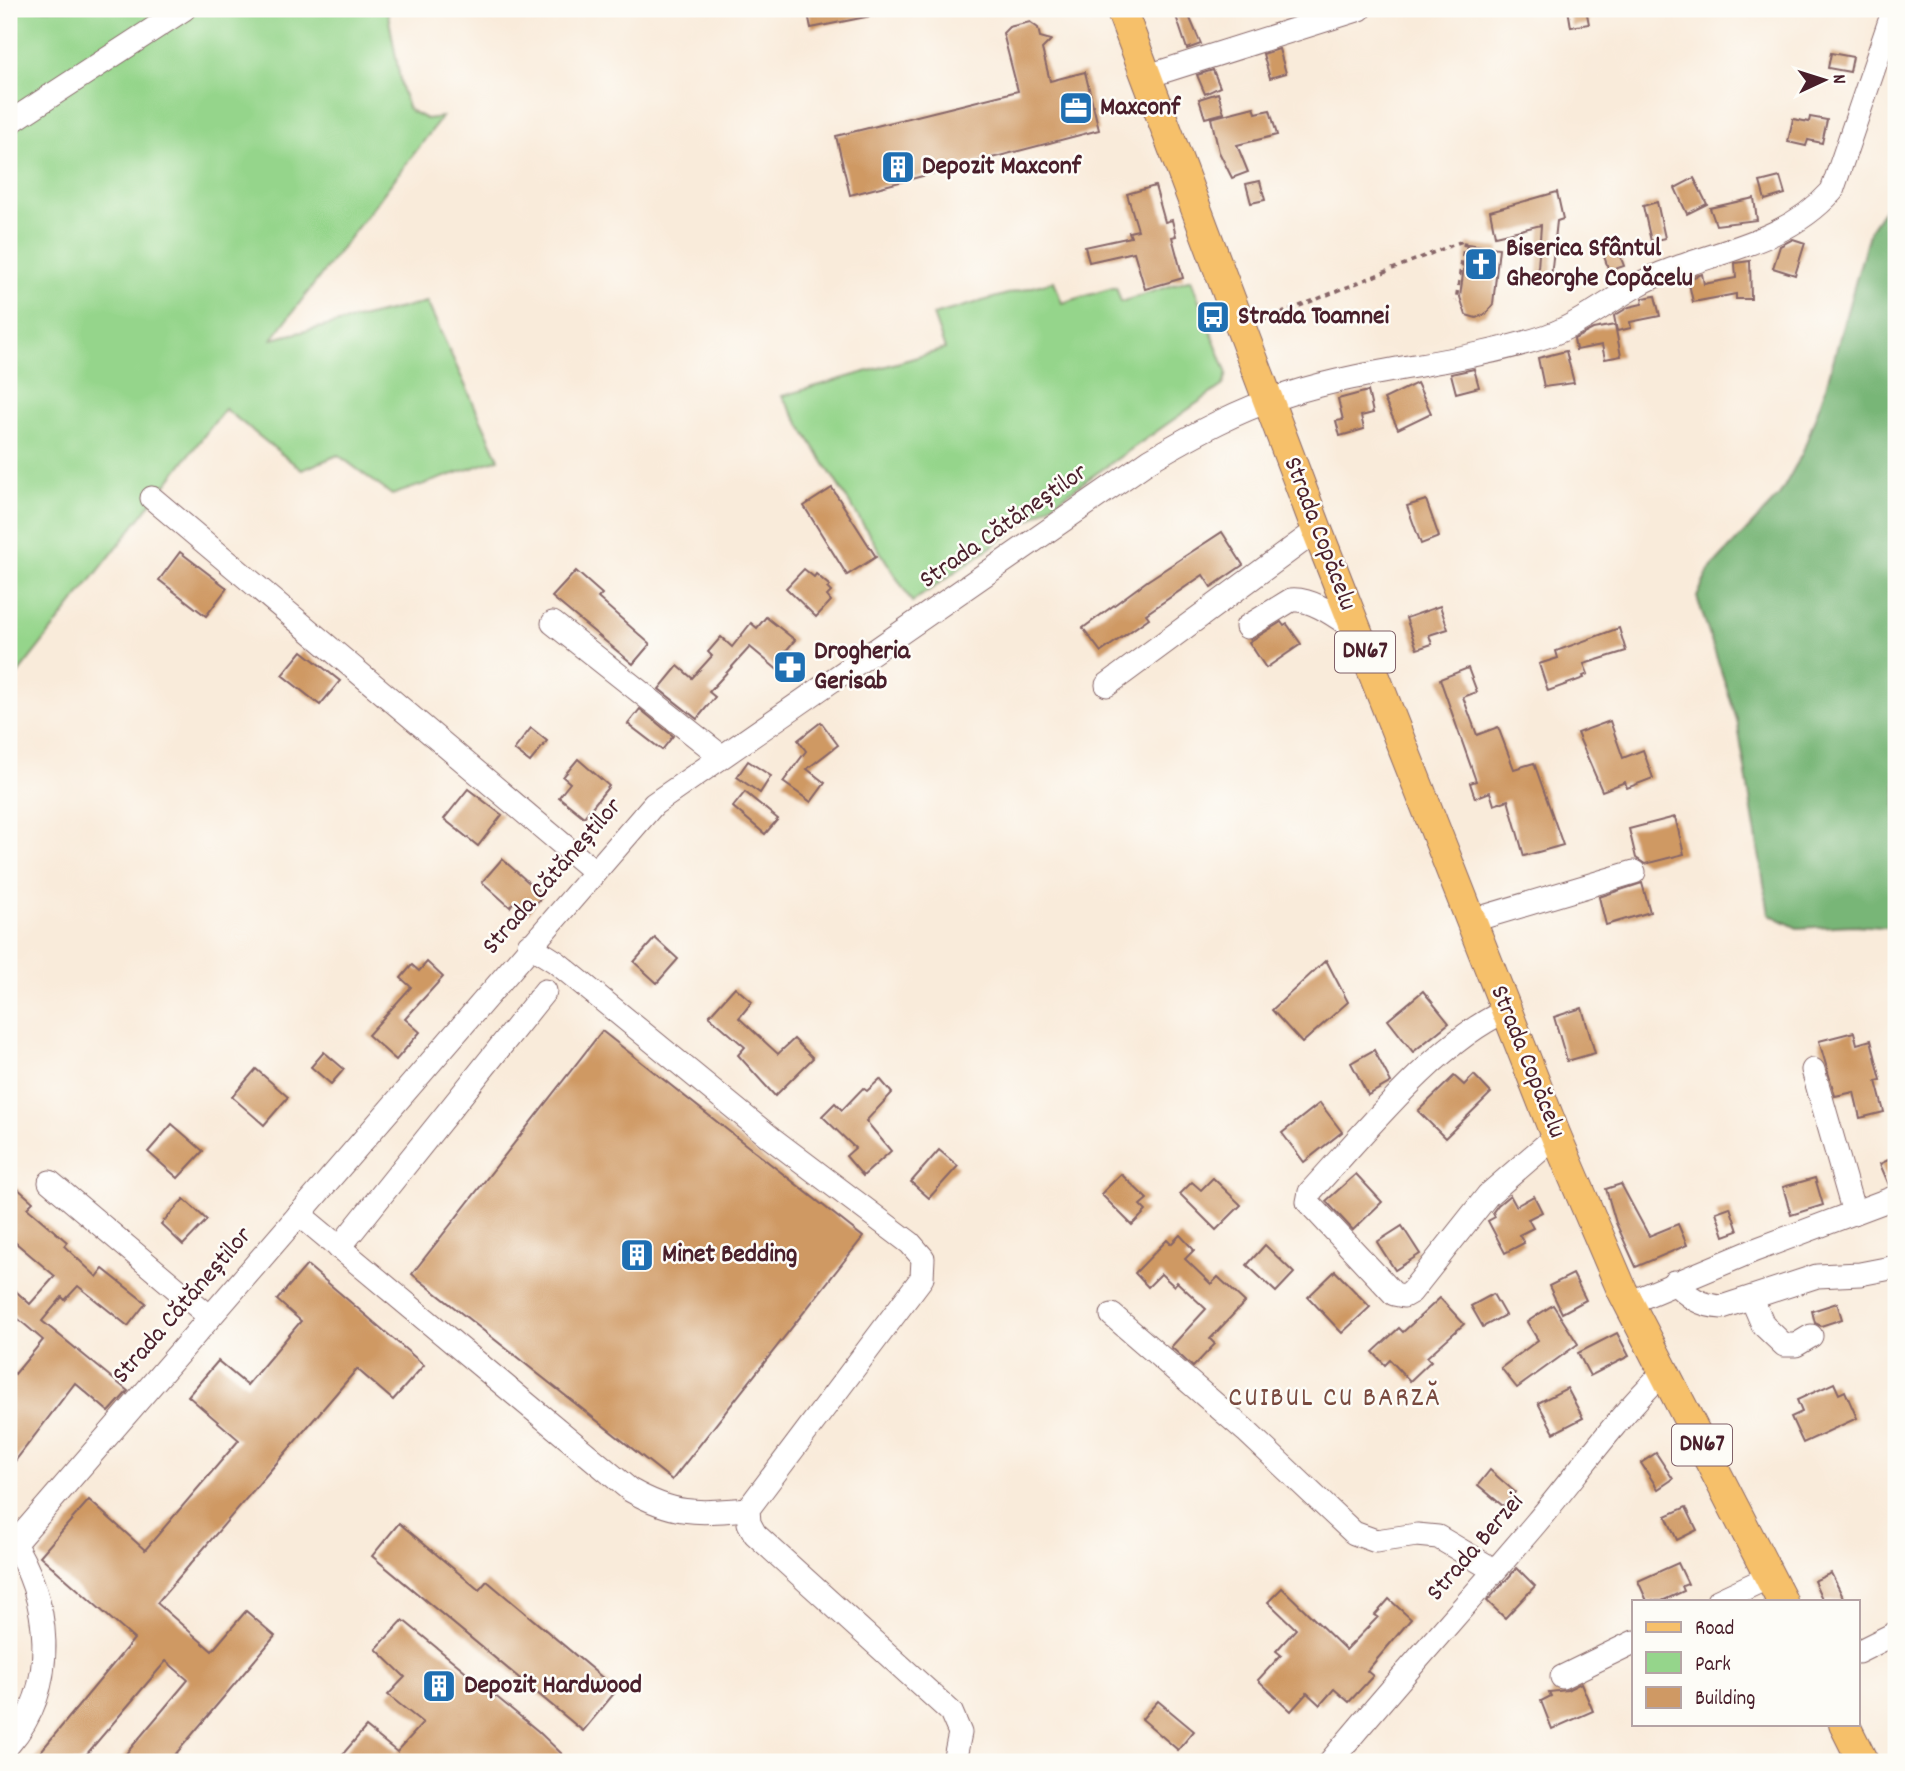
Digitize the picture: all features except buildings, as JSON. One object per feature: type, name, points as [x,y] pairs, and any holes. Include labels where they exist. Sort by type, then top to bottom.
[{"type":"main road","name":"Strada Copăcelu","points":[[1121,9],[1356,630],[1556,1136],[1625,1296]]},
{"type":"main road","name":"DN67","points":[[1625,1296],[1775,1589]]},
{"type":"main road","points":[[1845,1726],[1863,1762]]},
{"type":"street","points":[[9,123],[184,9]]},
{"type":"street","points":[[1148,76],[1360,9]]},
{"type":"street","points":[[1268,402],[1289,394],[1433,361],[1506,348],[1550,335],[1665,271],[1760,242],[1792,225],[1817,207],[1832,191],[1894,9]]},
{"type":"street","name":"Strada Cătăneștilor","points":[[11,1540],[210,1317],[654,804],[1150,460],[1223,419],[1268,402]]},
{"type":"street","points":[[152,498],[594,871]]},
{"type":"street","points":[[1107,685],[1317,530]]},
{"type":"street","points":[[1247,627],[1291,600],[1298,599],[1335,615],[1356,630]]},
{"type":"street","points":[[553,622],[721,756]]},
{"type":"street","points":[[1470,921],[1634,872]]},
{"type":"street","points":[[530,945],[556,962],[760,1130],[910,1243],[923,1258],[922,1278],[748,1509],[749,1523],[755,1534],[951,1712],[960,1733],[954,1762]]},
{"type":"street","points":[[339,1248],[545,991]]},
{"type":"street","points":[[1506,1011],[1466,1032],[1393,1103],[1310,1192],[1308,1202],[1394,1294],[1404,1296],[1411,1292],[1488,1195],[1556,1136]]},
{"type":"street","points":[[1813,1070],[1854,1213]]},
{"type":"street","points":[[50,1182],[210,1317]]},
{"type":"street","points":[[1625,1296],[1674,1282],[1896,1197]]},
{"type":"street","points":[[299,1214],[630,1490],[652,1502],[688,1514],[748,1509]]},
{"type":"street","points":[[1674,1282],[1706,1307],[1722,1307],[1752,1299],[1784,1284],[1817,1276],[1860,1274],[1896,1267]]},
{"type":"street","points":[[1752,1299],[1763,1325],[1784,1345],[1796,1345],[1811,1336]]},
{"type":"street","points":[[1112,1315],[1246,1431],[1354,1533],[1376,1541],[1417,1535],[1438,1537],[1494,1570]]},
{"type":"street","name":"Strada Berzei","points":[[1330,1762],[1407,1668],[1563,1490],[1627,1408],[1664,1372]]},
{"type":"street","points":[[9,1744],[25,1726],[39,1696],[44,1663],[38,1606],[11,1540]]},
{"type":"street","points":[[1723,1600],[1775,1589]]},
{"type":"street","points":[[1860,1651],[1896,1633]]},
{"type":"street","points":[[1562,1677],[1632,1643]]},
{"type":"path","points":[[1241,330],[1465,240],[1456,301]]},
{"type":"green space","points":[[9,9],[387,9],[402,90],[409,110],[426,119],[442,117],[272,339],[427,302],[499,459],[392,495],[338,455],[302,470],[225,409],[9,685]]},
{"type":"green space","points":[[1896,191],[1896,928],[1853,925],[1797,928],[1769,914],[1737,720],[1697,597],[1709,570],[1779,496],[1802,454],[1825,390],[1870,230]]},
{"type":"green space","points":[[1191,279],[1227,374],[1223,385],[912,602],[782,396],[945,349],[933,315],[1054,281],[1062,303],[1116,287],[1121,302]]},
{"type":"place","name":"Maxconf","points":[[1076,108]]},
{"type":"place","name":"Depozit Maxconf","points":[[898,167]]},
{"type":"place","name":"Biserica Sfântul Gheorghe Copăcelu","points":[[1481,264]]},
{"type":"place","name":"Strada Toamnei","points":[[1213,317]]},
{"type":"place","name":"Drogheria Gerisab","points":[[790,667]]},
{"type":"place","name":"Minet Bedding","points":[[637,1255]]},
{"type":"place","name":"Depozit Hardwood","points":[[439,1686]]},
{"type":"district","name":"CUIBUL CU BARZĂ","points":[[1335,1400]]}]
